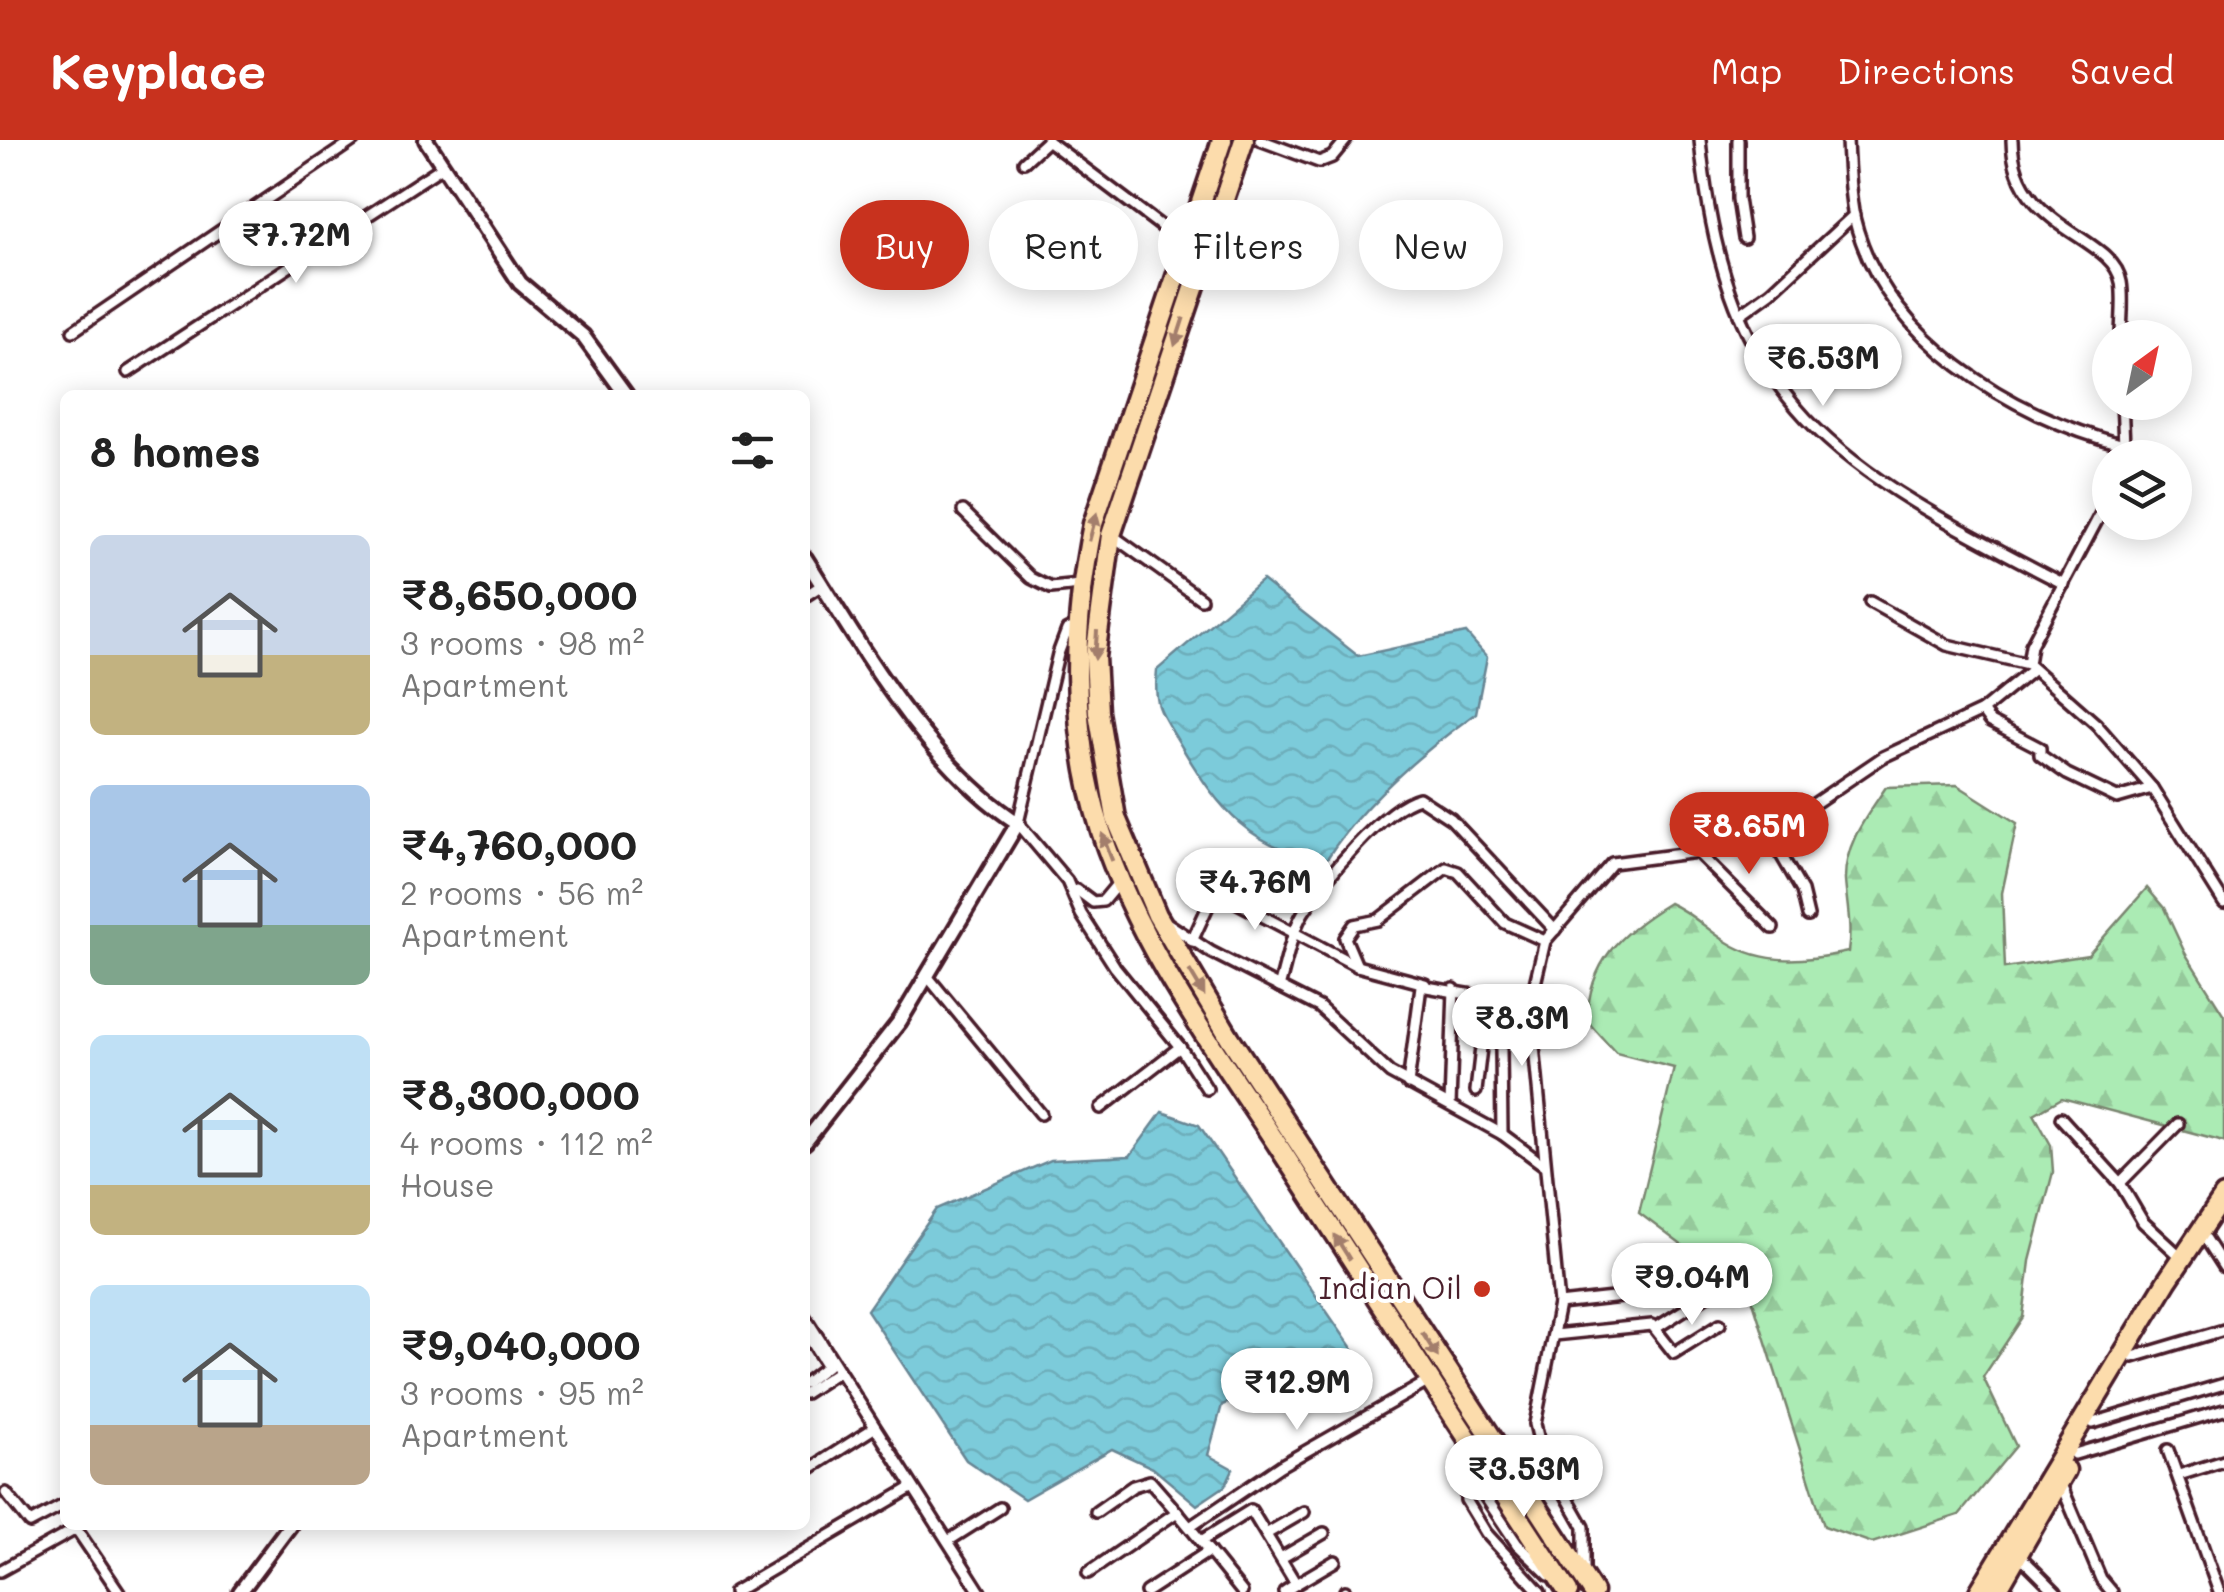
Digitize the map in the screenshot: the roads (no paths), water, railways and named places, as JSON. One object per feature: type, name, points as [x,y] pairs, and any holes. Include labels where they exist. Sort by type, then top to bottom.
[{"type":"highway","points":[[1201,200],[1222,140]]},
{"type":"highway","points":[[1244,140],[1110,535],[1095,657],[1098,712],[1116,818],[1157,916],[1230,1038],[1588,1585]]},
{"type":"highway","points":[[1171,290],[1093,524],[1080,585],[1076,627],[1078,713],[1101,829],[1120,880],[1166,973],[1567,1590]]},
{"type":"highway","points":[[1980,1592],[2182,1258],[2224,1196]]},
{"type":"highway","points":[[1996,1592],[2074,1454],[2224,1215]]},
{"type":"street","points":[[74,331],[354,140]]},
{"type":"street","points":[[426,140],[520,283],[583,336],[622,390]]},
{"type":"street","points":[[1024,162],[1048,140],[1158,224]]},
{"type":"street","points":[[1260,140],[1319,162],[1332,157],[1346,140]]},
{"type":"street","points":[[1700,140],[1706,206],[1719,266],[1759,362],[1781,393],[1862,470],[1940,520],[2064,584]]},
{"type":"street","points":[[1738,140],[1738,199],[1744,238]]},
{"type":"street","points":[[1847,140],[1854,215],[1874,270],[1898,309],[1969,374],[2043,416],[2110,440]]},
{"type":"street","points":[[2012,140],[2012,163],[2040,209],[2110,262],[2121,280],[2121,320]]},
{"type":"street","points":[[128,372],[442,167]]},
{"type":"street","points":[[1739,315],[1771,292],[1854,215]]},
{"type":"street","points":[[963,510],[1042,585],[1080,585]]},
{"type":"street","points":[[1588,1585],[1584,1527],[1536,1438],[1536,1409],[1560,1304],[1530,1005],[1546,940],[1567,910],[1612,863],[1697,852],[1766,829],[1799,814],[1884,757],[1982,711],[2030,667],[2032,644],[2092,530]]},
{"type":"street","points":[[1110,535],[1201,600]]},
{"type":"street","points":[[810,566],[873,663],[959,776],[1018,823],[1068,881],[1093,902],[1110,896],[1120,880]]},
{"type":"street","points":[[810,593],[822,585]]},
{"type":"street","points":[[1870,602],[1947,645],[2030,667],[2096,724],[2152,788],[2224,903]]},
{"type":"street","points":[[810,1136],[869,1063],[928,977],[1018,823],[1058,654],[1067,630],[1076,627]]},
{"type":"street","points":[[1982,711],[1990,722],[2040,748],[2040,754],[2067,774],[2117,798],[2152,788]]},
{"type":"street","points":[[1279,987],[1301,916],[1377,826],[1400,806],[1419,798],[1451,819],[1555,930]]},
{"type":"street","points":[[1766,829],[1802,890],[1808,916]]},
{"type":"street","points":[[1697,852],[1773,928]]},
{"type":"street","points":[[1357,966],[1345,938],[1354,925],[1378,920],[1446,868],[1458,872],[1505,922],[1546,940]]},
{"type":"street","points":[[1068,881],[1081,914],[1114,967],[1180,1046],[1206,1089]]},
{"type":"street","points":[[1192,941],[1215,891],[1357,966],[1530,1005]]},
{"type":"street","points":[[1157,916],[1192,941],[1319,1007],[1408,1084],[1502,1134],[1544,1166]]},
{"type":"street","points":[[928,977],[1041,1114]]},
{"type":"street","points":[[1408,1084],[1419,991],[1425,984]]},
{"type":"street","points":[[1450,1106],[1454,989]]},
{"type":"street","points":[[1476,1091],[1487,996]]},
{"type":"street","points":[[1502,1134],[1502,1048],[1509,1000]]},
{"type":"street","points":[[1101,1108],[1180,1046]]},
{"type":"street","points":[[2061,1118],[2120,1183],[2143,1222],[2182,1258]]},
{"type":"street","points":[[2120,1183],[2178,1124]]},
{"type":"street","points":[[2206,1239],[2224,1266]]},
{"type":"street","points":[[1560,1304],[1631,1296],[1670,1282]]},
{"type":"street","points":[[1656,1328],[1706,1296]]},
{"type":"street","points":[[1554,1335],[1642,1324],[1656,1328],[1674,1353],[1720,1324]]},
{"type":"street","points":[[810,1326],[829,1361]]},
{"type":"street","points":[[2133,1357],[2224,1330]]},
{"type":"street","points":[[810,1337],[839,1371],[980,1592]]},
{"type":"street","points":[[810,1388],[821,1378],[829,1361]]},
{"type":"street","points":[[810,1381],[839,1371]]},
{"type":"street","points":[[1190,1527],[1280,1466],[1429,1381]]},
{"type":"street","points":[[2094,1423],[2224,1384]]},
{"type":"street","points":[[2074,1454],[2224,1410]]},
{"type":"street","points":[[810,1469],[874,1428]]},
{"type":"street","points":[[1465,1438],[1466,1500],[1486,1533],[1540,1592]]},
{"type":"street","points":[[2168,1450],[2220,1591]]},
{"type":"street","points":[[2178,1475],[2224,1461]]},
{"type":"street","points":[[1464,1465],[1530,1558],[1567,1590]]},
{"type":"street","points":[[1096,1512],[1133,1486],[1150,1481],[1242,1592]]},
{"type":"street","points":[[2060,1481],[2102,1579],[2112,1592]]},
{"type":"street","points":[[734,1592],[912,1488]]},
{"type":"street","points":[[6,1493],[30,1523],[60,1509]]},
{"type":"street","points":[[948,1542],[1000,1508]]},
{"type":"street","points":[[1200,1541],[1251,1510],[1296,1584]]},
{"type":"street","points":[[1088,1573],[1178,1512]]},
{"type":"street","points":[[1266,1534],[1304,1512]]},
{"type":"street","points":[[0,1571],[69,1530]]},
{"type":"street","points":[[76,1530],[119,1592]]},
{"type":"street","points":[[240,1592],[286,1530]]},
{"type":"street","points":[[1282,1558],[1324,1534]]},
{"type":"street","points":[[1146,1592],[1159,1589],[1210,1551]]},
{"type":"street","points":[[2018,1554],[2056,1592]]},
{"type":"street","points":[[1284,1592],[1335,1561]]},
{"type":"water","points":[[1262,580],[1358,656],[1466,633],[1487,657],[1476,713],[1394,780],[1326,860],[1277,847],[1240,823],[1210,791],[1158,704],[1157,670]]},
{"type":"water","points":[[1162,1112],[1199,1125],[1371,1376],[1313,1405],[1279,1382],[1222,1405],[1208,1455],[1233,1469],[1225,1486],[1197,1505],[1153,1468],[1112,1449],[1024,1499],[966,1460],[867,1310],[937,1209],[1051,1160],[1130,1156]]},
{"type":"place","name":"Indian Oil","points":[[1482,1289]]}]
